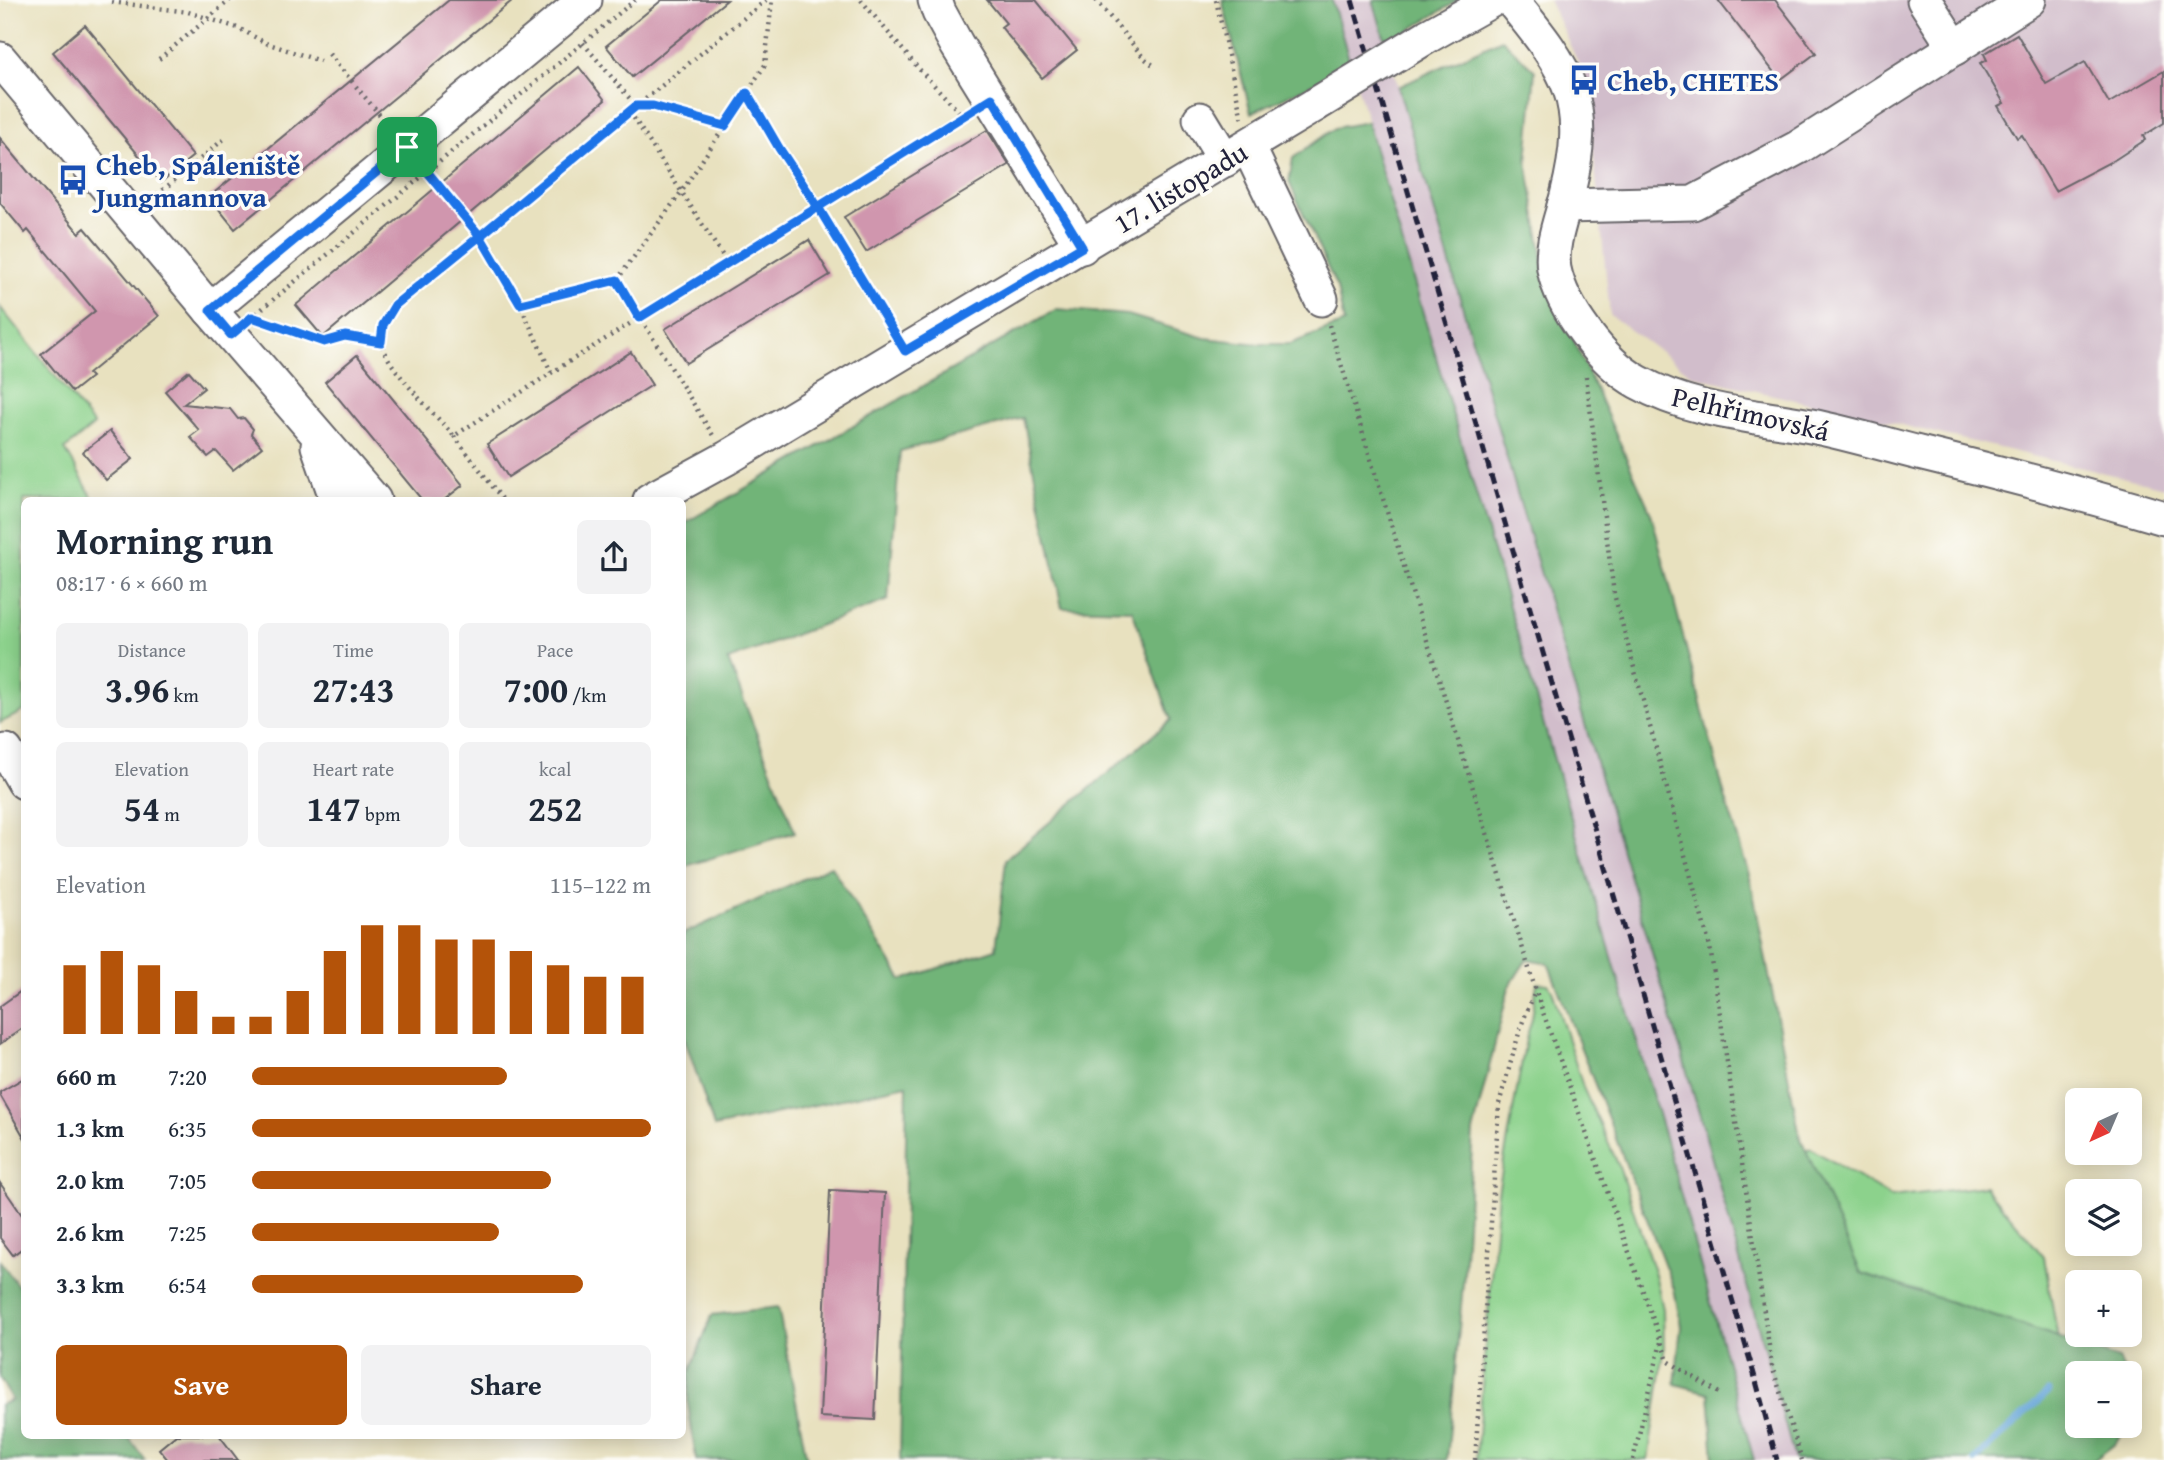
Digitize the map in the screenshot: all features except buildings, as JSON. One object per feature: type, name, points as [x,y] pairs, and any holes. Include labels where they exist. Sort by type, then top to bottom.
[{"type":"street","points":[[935,0],[957,45],[1082,247]]},
{"type":"street","name":"17. listopadu","points":[[656,497],[727,458],[1492,0]]},
{"type":"street","name":"Pelhřimovská","points":[[1511,0],[1550,47],[1568,79],[1574,104],[1577,124],[1576,159],[1554,247],[1554,268],[1566,300],[1579,323],[1625,373],[1673,398],[1745,417],[1811,426],[2046,484],[2164,519]]},
{"type":"street","points":[[1924,0],[1955,48]]},
{"type":"street","points":[[1564,206],[1693,203],[1799,147],[2029,0]]},
{"type":"street","points":[[231,321],[417,160],[574,9]]},
{"type":"street","points":[[0,59],[131,216],[231,321],[312,428],[371,497]]},
{"type":"street","points":[[1200,120],[1236,153],[1321,299]]},
{"type":"street","points":[[312,428],[336,497]]},
{"type":"street","points":[[10,749],[21,775]]},
{"type":"path","points":[[159,59],[230,0]]},
{"type":"path","points":[[231,321],[417,160],[584,43],[635,0]]},
{"type":"path","points":[[501,497],[454,436],[390,363],[381,342],[383,325],[395,305],[765,0]]},
{"type":"path","points":[[520,304],[617,280],[682,191],[765,65],[772,0]]},
{"type":"path","points":[[861,0],[963,116]]},
{"type":"path","points":[[1096,0],[1144,58],[1153,65]]},
{"type":"path","points":[[1216,0],[1236,153]]},
{"type":"path","points":[[112,2],[188,12],[238,28],[266,43],[320,61]]},
{"type":"path","points":[[574,9],[584,43],[636,106]]},
{"type":"path","points":[[329,54],[480,236],[520,304],[551,373]]},
{"type":"path","points":[[747,93],[905,351]]},
{"type":"path","points":[[454,436],[992,98]]},
{"type":"path","points":[[636,106],[653,106],[725,126]]},
{"type":"path","points":[[630,111],[728,264]]},
{"type":"path","points":[[131,216],[225,139]]},
{"type":"path","points":[[617,280],[727,458]]},
{"type":"path","points":[[1321,299],[1536,990],[1668,1361],[1719,1393]]},
{"type":"path","points":[[231,321],[324,342],[345,336],[381,342]]},
{"type":"path","points":[[1579,323],[1614,594],[1710,947],[1772,1366],[1802,1460]]},
{"type":"path","points":[[1475,1460],[1499,1104],[1521,1026],[1536,990]]},
{"type":"path","points":[[1633,1460],[1661,1341]]},
{"type":"shaded area","points":[[1332,0],[1373,0],[1704,1130],[1795,1460],[1754,1460],[1666,1141]]},
{"type":"shaded area","points":[[1549,0],[2164,0],[2164,487],[1693,376],[1610,315],[1586,80]]},
{"type":"green space","points":[[1222,0],[1332,0],[1351,66],[1251,113]]},
{"type":"green space","points":[[1373,0],[1459,0],[1393,40],[1384,37]]},
{"type":"green space","points":[[1502,39],[1535,71],[1527,161],[1546,278],[1651,513],[1724,793],[1751,882],[1800,1137],[1861,1273],[2058,1337],[2065,1340],[2065,1347],[2085,1347],[2118,1359],[2119,1361],[2065,1361],[2065,1438],[2119,1438],[2094,1460],[1795,1460],[1704,1130],[1398,87]]},
{"type":"green space","points":[[1367,122],[1666,1141],[1754,1460],[1714,1460],[1709,1393],[1675,1384],[1681,1326],[1674,1289],[1548,963],[1527,959],[1509,987],[1473,1132],[1464,1273],[1447,1460],[900,1460],[907,1085],[714,1127],[686,1042],[686,933],[831,866],[902,980],[996,949],[1006,859],[1171,720],[1132,610],[1062,608],[1023,418],[900,451],[888,600],[728,660],[795,832],[686,866],[686,522],[1057,309],[1128,315],[1205,338],[1259,344],[1290,344],[1344,323],[1337,288],[1289,182],[1293,158],[1335,128]]},
{"type":"green space","points":[[0,307],[94,425],[65,449],[92,497],[21,497],[21,712],[0,723]]},
{"type":"green space","points":[[1537,983],[1548,984],[1552,990],[1584,1090],[1618,1164],[1656,1278],[1663,1309],[1664,1352],[1648,1460],[1476,1460],[1498,1193]]},
{"type":"green space","points":[[1810,1148],[1891,1197],[1985,1186],[2044,1257],[2061,1356],[1810,1264],[1847,1241],[1793,1155]]},
{"type":"green space","points":[[0,1261],[21,1290],[21,1439],[130,1439],[145,1460],[0,1460],[0,1405],[12,1400],[0,1378]]},
{"type":"green space","points":[[778,1307],[807,1460],[696,1460],[688,1404],[689,1374],[712,1315]]},
{"type":"waterway","points":[[1975,1460],[2048,1392]]},
{"type":"railway","points":[[1352,0],[1777,1460]]},
{"type":"place","name":"Cheb, CHETES","points":[[1584,80]]},
{"type":"place","name":"Cheb, Spáleniště Jungmannova","points":[[73,180]]},
{"type":"route","points":[[407,147],[210,310],[231,335],[252,317],[324,342],[345,336],[381,342],[383,325],[395,305],[480,236],[520,304],[617,280],[639,318],[818,207],[905,351],[1082,247],[992,98],[818,207],[747,93],[725,126],[653,106],[636,106],[480,236],[407,147]]}]
